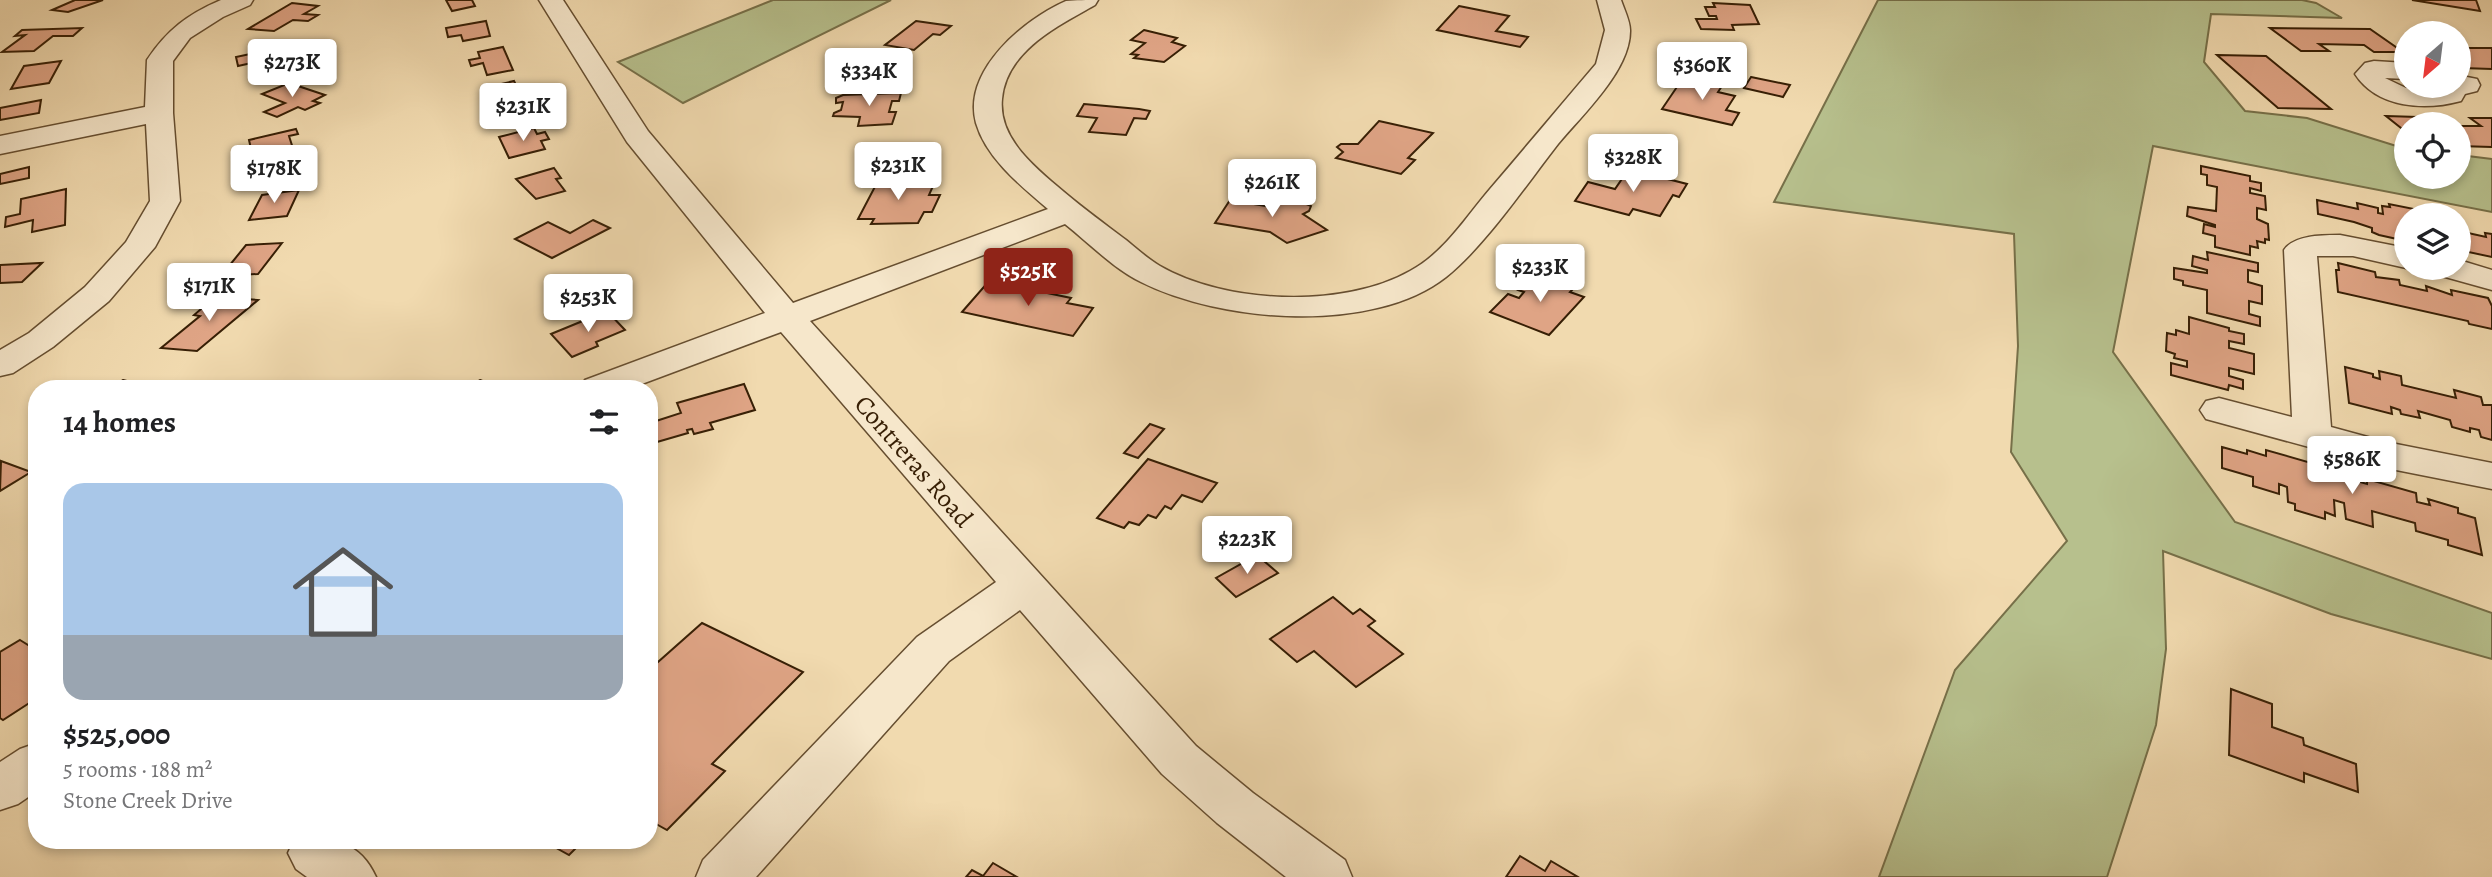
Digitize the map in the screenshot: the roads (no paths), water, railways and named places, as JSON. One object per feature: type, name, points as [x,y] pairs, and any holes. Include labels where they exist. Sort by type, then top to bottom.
[{"type":"street","points":[[0,365],[41,340],[97,294],[139,247],[165,201],[159,114],[160,60],[181,33],[214,12],[241,0]]},
{"type":"street","name":"Contreras Road","points":[[551,0],[637,136],[786,316],[1023,585],[1179,760],[1235,808],[1326,877]]},
{"type":"street","points":[[1086,0],[1044,24],[1012,50],[995,75],[988,99],[993,126],[1011,161],[1069,212],[1150,274],[1197,294],[1262,307],[1311,306],[1369,299],[1421,279],[1456,250],[1609,65],[1618,30],[1609,0]]},
{"type":"street","points":[[2394,70],[2374,69],[2368,74],[2380,87],[2394,91]]},
{"type":"street","points":[[2419,98],[2444,98]]},
{"type":"street","points":[[0,145],[159,114]]},
{"type":"street","points":[[619,380],[1069,212]]},
{"type":"street","points":[[2312,435],[2300,250],[2319,243],[2345,244],[2394,255]]},
{"type":"street","points":[[2471,274],[2492,280]]},
{"type":"street","points":[[2219,410],[2386,455],[2492,475]]},
{"type":"street","points":[[722,877],[933,649],[1023,585]]},
{"type":"street","points":[[0,789],[28,770]]}]
